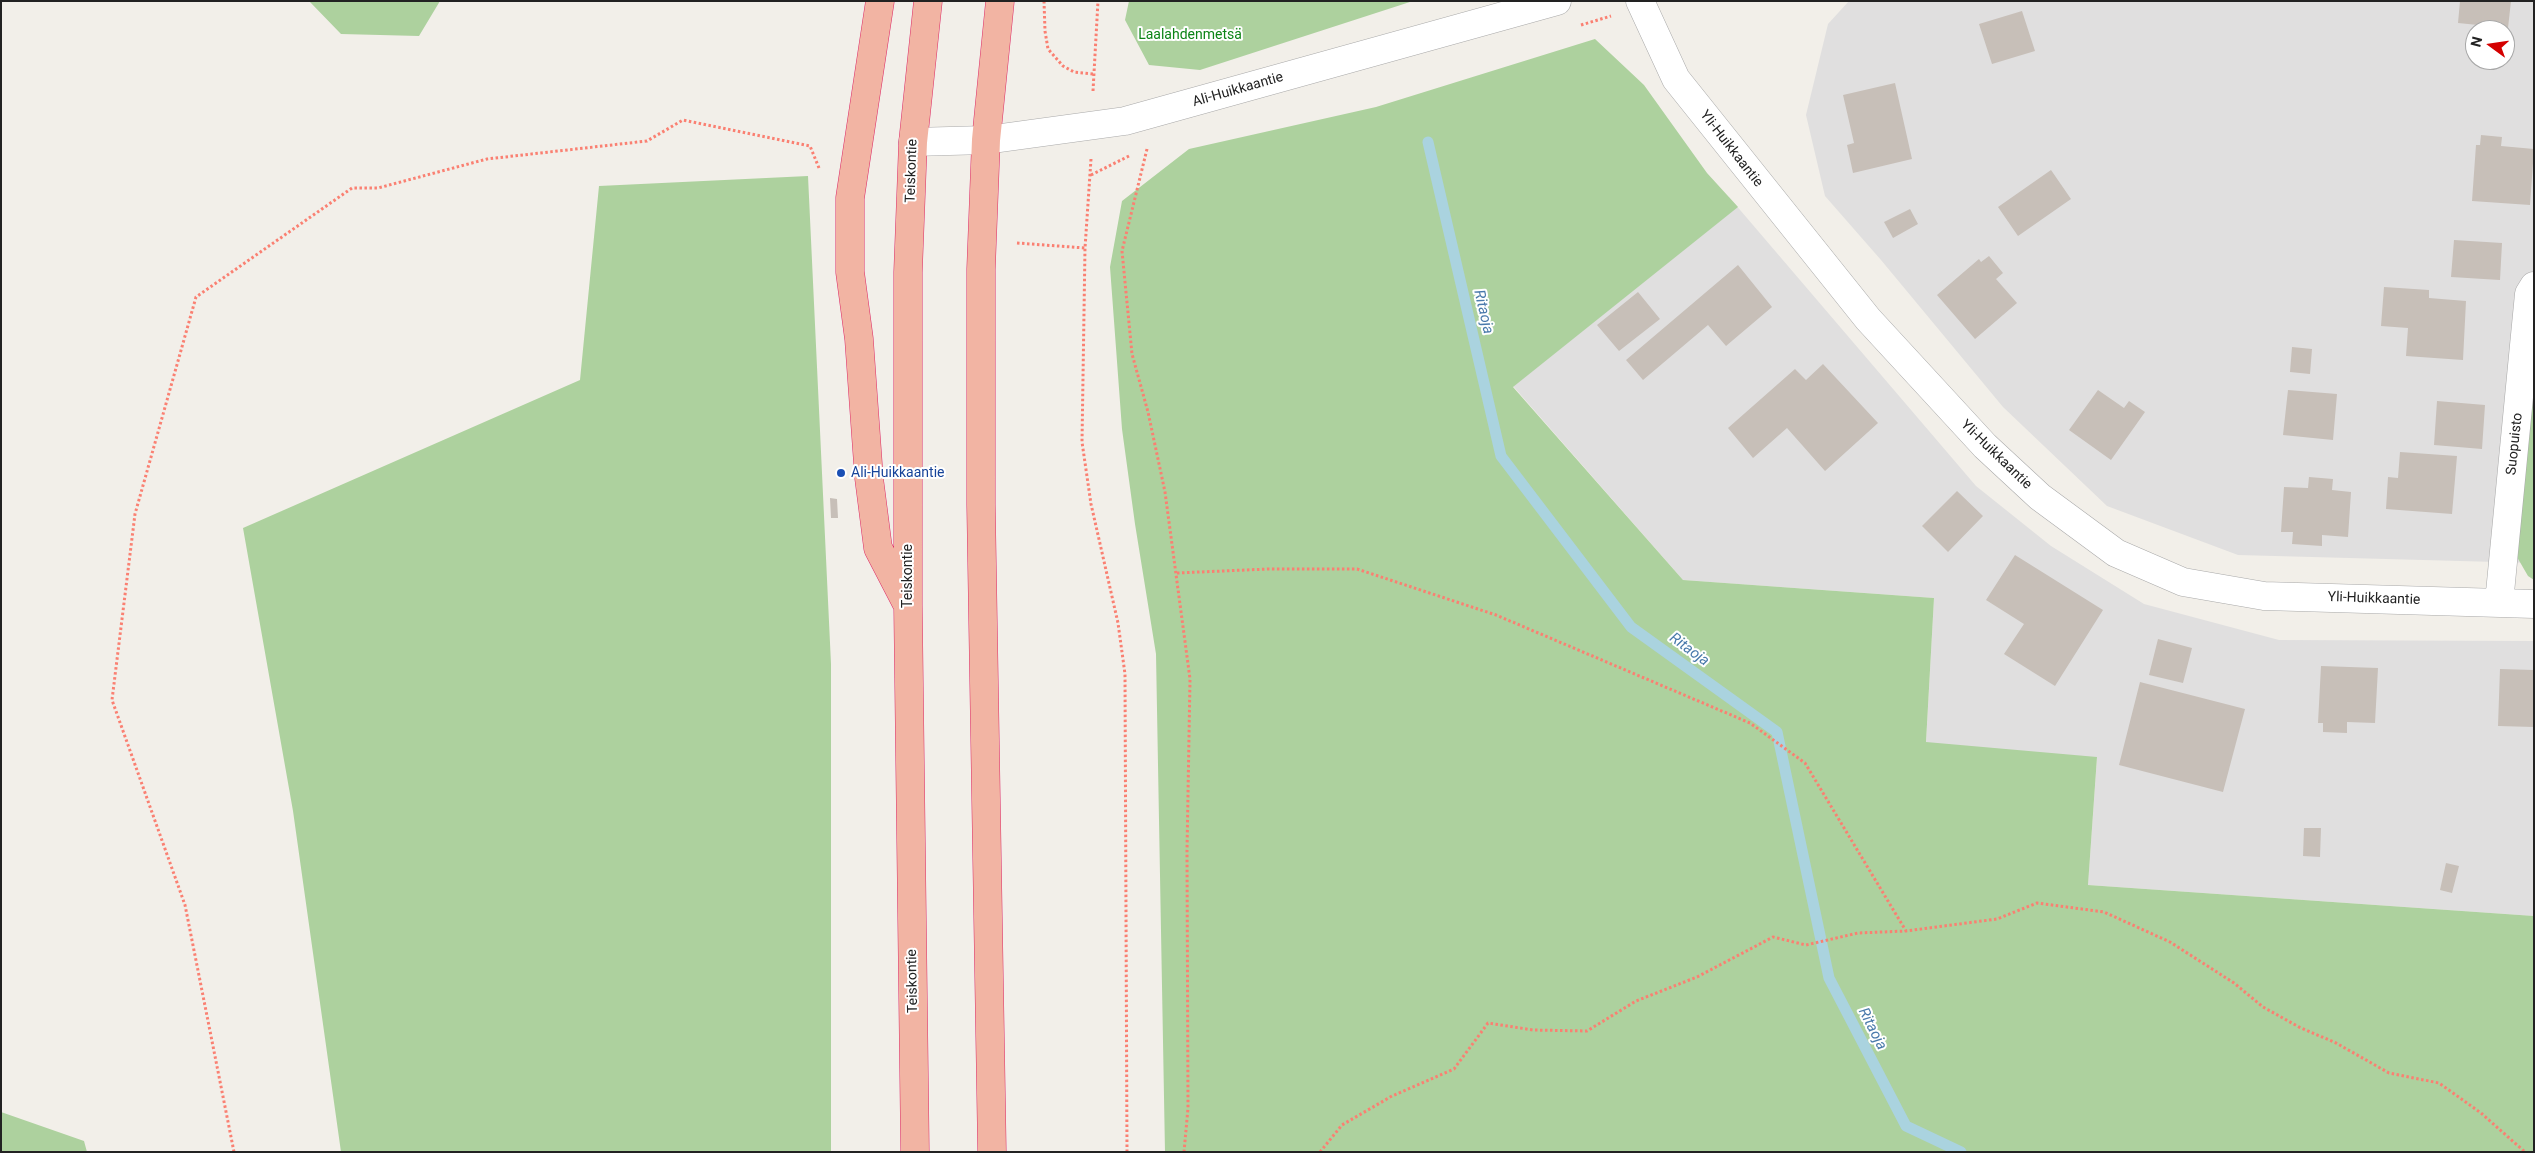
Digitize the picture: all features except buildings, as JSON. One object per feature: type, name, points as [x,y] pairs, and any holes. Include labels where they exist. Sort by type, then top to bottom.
[{"type":"highway","points":[[880,1],[850,198],[850,272],[860,339],[870,478],[878,548],[908,606]]},
{"type":"highway","name":"Teiskontie","points":[[915,1152],[908,606],[908,272],[912,142],[928,1]]},
{"type":"highway","points":[[992,1152],[981,505],[981,269],[986,140],[1000,1]]},
{"type":"street","name":"Ali-Huikkaantie","points":[[912,142],[986,140],[1125,121],[1557,1]]},
{"type":"street","name":"Yli-Huikkaantie","points":[[1640,1],[1676,79],[1868,320],[1985,446],[2040,497],[2116,553],[2183,582],[2264,596],[2534,604]]},
{"type":"street","name":"Suopuisto","points":[[2499,603],[2529,294],[2534,286]]},
{"type":"path","points":[[1044,1],[1048,49],[1063,66],[1074,72],[1094,74]]},
{"type":"path","points":[[1093,89],[1098,1]]},
{"type":"path","points":[[234,1152],[185,904],[112,700],[135,514],[196,297],[352,188],[378,188],[487,159],[647,141],[683,120],[810,146]]},
{"type":"path","points":[[1148,147],[1122,251],[1132,354],[1148,412],[1165,492],[1190,678],[1187,850],[1188,1108],[1184,1152]]},
{"type":"path","points":[[1090,159],[1085,248],[1082,442],[1091,504],[1118,623],[1125,674],[1127,1152]]},
{"type":"path","points":[[1177,573],[1268,569],[1357,569],[1496,615],[1750,723],[1805,763],[1906,931]]},
{"type":"path","points":[[1320,1152],[1342,1125],[1392,1096],[1454,1069],[1488,1024],[1533,1030],[1587,1031],[1636,1001],[1697,977],[1773,937],[1806,945],[1858,933],[1906,931],[1997,919],[2038,903],[2104,912],[2170,942],[2234,983],[2263,1007],[2299,1027],[2336,1044],[2389,1073],[2439,1083],[2480,1113],[2526,1152]]},
{"type":"shaded area","points":[[1849,1],[2534,1],[2534,563],[2238,555],[2107,506],[2003,407],[1881,260],[1825,196],[1806,115],[1828,24]]},
{"type":"shaded area","points":[[1729,197],[1976,486],[2051,546],[2144,604],[2279,640],[2534,641],[2534,916],[2088,885],[2097,758],[1926,743],[1934,598],[1683,580],[1513,386]]},
{"type":"green space","points":[[309,1],[440,1],[419,36],[341,34]]},
{"type":"green space","name":"Laalahdenmetsä","points":[[1129,1],[1413,1],[1200,70],[1149,65],[1125,20]]},
{"type":"green space","points":[[1595,39],[1644,85],[1707,173],[1738,207],[1513,387],[1683,580],[1934,598],[1926,742],[2097,757],[2088,885],[2534,916],[2534,1152],[1165,1152],[1156,654],[1122,429],[1110,267],[1122,201],[1189,149],[1376,107]]},
{"type":"green space","points":[[808,176],[831,664],[831,1152],[341,1152],[293,811],[243,528],[580,380],[599,186]]},
{"type":"green space","points":[[2534,385],[2534,580],[2528,576],[2517,557]]},
{"type":"green space","points":[[1,1112],[84,1141],[87,1152],[1,1152]]},
{"type":"waterway","name":"Ritaoja","points":[[1428,142],[1501,456],[1631,627],[1777,732],[1829,978],[1906,1126],[1961,1152]]},
{"type":"place","name":"Ali-Huikkaantie","points":[[841,473]]}]
